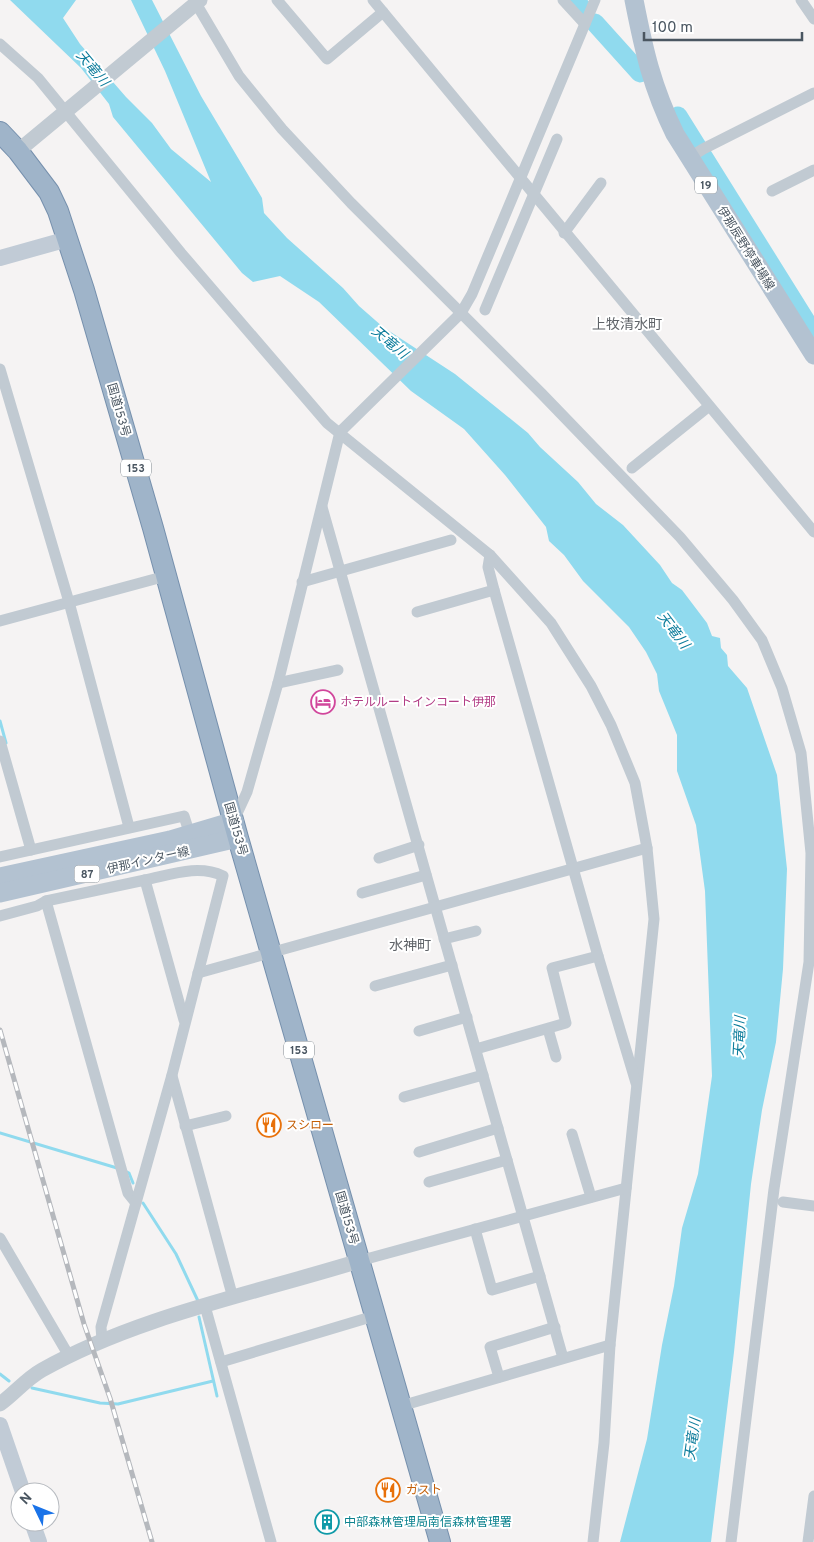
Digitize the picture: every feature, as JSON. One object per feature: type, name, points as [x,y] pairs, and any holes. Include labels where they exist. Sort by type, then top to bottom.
[{"type":"highway","name":"国道153号","points":[[0,132],[18,151],[49,192],[68,240],[166,576],[236,830],[440,1542]]},
{"type":"main road","name":"伊那辰野停車場線","points":[[634,0],[648,70],[660,104],[689,158],[814,355]]},
{"type":"main road","points":[[0,258],[68,240]]},
{"type":"main road","name":"伊那インター線","points":[[0,893],[236,830]]},
{"type":"main road","name":"伊那インター線","points":[[0,877],[172,847]]},
{"type":"main road","points":[[2,1435],[18,1482]]},
{"type":"street","points":[[277,0],[327,59],[383,12]]},
{"type":"street","points":[[372,0],[533,197],[814,532]]},
{"type":"street","points":[[563,0],[585,24]]},
{"type":"street","points":[[801,0],[814,19]]},
{"type":"street","points":[[236,830],[278,683],[340,432],[352,423],[459,316],[472,294],[585,24],[591,2]]},
{"type":"street","points":[[18,151],[195,3],[239,76],[282,129],[459,316],[680,537],[733,600],[762,640],[791,712],[801,753],[813,853],[809,962],[774,1189],[731,1542]]},
{"type":"street","points":[[0,44],[38,78],[68,109],[181,253],[327,423],[490,556],[551,623],[591,686],[611,725],[635,783],[647,848],[654,919],[610,1345],[604,1442],[593,1542]]},
{"type":"street","points":[[689,158],[703,149],[814,93]]},
{"type":"street","points":[[485,310],[557,138]]},
{"type":"street","points":[[772,191],[814,170]]},
{"type":"street","points":[[564,233],[601,183]]},
{"type":"street","points":[[0,369],[68,602],[129,827]]},
{"type":"street","points":[[632,468],[708,407]]},
{"type":"street","points":[[322,508],[563,1358]]},
{"type":"street","points":[[302,582],[451,540]]},
{"type":"street","points":[[490,556],[488,567],[494,590],[598,956],[637,1085]]},
{"type":"street","points":[[0,621],[166,576]]},
{"type":"street","points":[[417,612],[494,590]]},
{"type":"street","points":[[278,683],[338,670]]},
{"type":"street","points":[[0,740],[31,850]]},
{"type":"street","points":[[0,857],[184,816],[197,870]]},
{"type":"street","points":[[379,858],[419,845]]},
{"type":"street","points":[[198,973],[272,954],[435,906],[647,848]]},
{"type":"street","points":[[0,916],[37,906],[46,900],[197,870],[214,872],[223,876],[172,1075],[101,1328],[102,1340]]},
{"type":"street","points":[[362,893],[426,875]]},
{"type":"street","points":[[145,880],[185,1022]]},
{"type":"street","points":[[46,900],[128,1192],[136,1203]]},
{"type":"street","points":[[444,938],[476,930]]},
{"type":"street","points":[[476,1049],[566,1024],[552,968],[598,956]]},
{"type":"street","points":[[375,986],[452,965]]},
{"type":"street","points":[[420,1031],[467,1017]]},
{"type":"street","points":[[548,1028],[556,1057]]},
{"type":"street","points":[[172,1075],[233,1298]]},
{"type":"street","points":[[404,1097],[483,1075]]},
{"type":"street","points":[[185,1126],[226,1116]]},
{"type":"street","points":[[418,1152],[498,1128]]},
{"type":"street","points":[[572,1134],[592,1197]]},
{"type":"street","points":[[429,1182],[507,1160]]},
{"type":"street","points":[[0,1404],[40,1371],[102,1340],[205,1306],[523,1215],[626,1188]]},
{"type":"street","points":[[783,1202],[814,1206]]},
{"type":"street","points":[[474,1229],[492,1290],[540,1276]]},
{"type":"street","points":[[0,1238],[69,1356]]},
{"type":"street","points":[[205,1306],[271,1542]]},
{"type":"street","points":[[221,1362],[374,1316]]},
{"type":"street","points":[[499,1377],[490,1347],[555,1327]]},
{"type":"street","points":[[401,1406],[610,1345]]},
{"type":"street","points":[[808,1542],[814,1496]]},
{"type":"water","name":"天竜川","points":[[10,0],[76,0],[63,18],[80,44],[126,97],[152,123],[171,149],[211,182],[165,71],[131,0],[152,0],[201,96],[262,198],[264,213],[287,238],[383,327],[455,374],[528,433],[540,447],[578,482],[596,504],[623,525],[660,565],[672,583],[682,590],[707,623],[712,636],[720,638],[721,648],[727,655],[728,666],[747,688],[777,775],[787,869],[783,969],[776,1042],[762,1110],[751,1184],[734,1352],[711,1542],[620,1542],[647,1439],[662,1345],[674,1286],[682,1228],[698,1174],[712,1076],[705,891],[696,825],[677,771],[677,735],[659,691],[657,674],[646,652],[629,627],[583,581],[564,555],[549,541],[546,527],[505,475],[464,429],[411,391],[319,302],[280,276],[253,282],[242,273],[113,117],[109,104],[81,68]]},
{"type":"waterway","points":[[574,0],[584,10]]},
{"type":"waterway","points":[[595,23],[640,73]]},
{"type":"waterway","points":[[678,116],[814,334]]},
{"type":"waterway","points":[[0,721],[6,743]]},
{"type":"waterway","points":[[0,1133],[117,1168]]},
{"type":"waterway","points":[[127,1172],[133,1183]]},
{"type":"waterway","points":[[143,1203],[176,1254],[198,1301]]},
{"type":"waterway","points":[[199,1317],[217,1396]]},
{"type":"waterway","points":[[0,1374],[9,1381]]},
{"type":"waterway","points":[[32,1388],[100,1403],[118,1404],[213,1381]]},
{"type":"railway","points":[[0,1030],[84,1324],[110,1398],[152,1542]]},
{"type":"place","name":"ホテルルートインコート伊那","points":[[323,702]]},
{"type":"place","name":"スシロー","points":[[269,1125]]},
{"type":"place","name":"ガスト","points":[[388,1490]]},
{"type":"place","name":"中部森林管理局南信森林管理署","points":[[327,1522]]},
{"type":"district","name":"上牧清水町","points":[[627,324]]},
{"type":"district","name":"水神町","points":[[410,945]]}]
